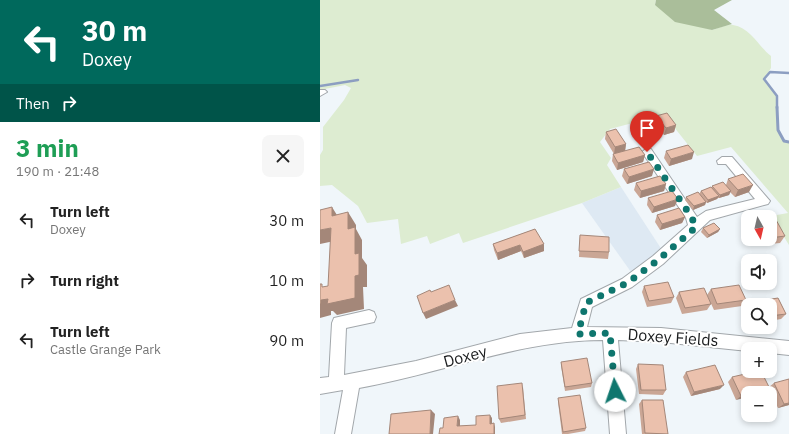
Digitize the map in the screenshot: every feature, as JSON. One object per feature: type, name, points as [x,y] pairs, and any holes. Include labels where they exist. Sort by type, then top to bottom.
[{"type":"street","points":[[647,152],[691,216],[696,227]]},
{"type":"street","points":[[578,334],[586,303],[627,283],[658,260],[696,227],[706,216],[764,201],[728,160],[722,161]]},
{"type":"street","points":[[336,384],[340,323],[369,317]]},
{"type":"street","name":"Doxey","points":[[320,386],[430,365],[532,339],[578,334],[610,333]]},
{"type":"street","name":"Doxey Fields","points":[[618,434],[610,333],[677,336],[789,348]]},
{"type":"street","points":[[343,434],[352,381]]},
{"type":"shaded area","points":[[621,187],[662,250],[631,272],[582,203]]},
{"type":"green space","points":[[320,0],[656,0],[655,5],[712,30],[733,25],[750,33],[771,56],[771,68],[764,79],[777,96],[778,130],[784,141],[789,142],[789,245],[777,226],[777,215],[788,213],[731,147],[697,156],[666,117],[640,121],[610,129],[600,142],[611,158],[607,165],[621,187],[582,203],[463,243],[459,233],[430,244],[427,236],[401,244],[398,219],[367,223],[358,206],[332,185],[320,186],[320,155],[323,150],[323,127],[344,100],[351,88],[345,85],[320,90]]},
{"type":"green space","points":[[656,0],[732,0],[714,10],[732,24],[712,30],[675,22],[655,5]]},
{"type":"building","points":[[667,113],[676,125],[666,128],[656,116]]},
{"type":"building","points":[[649,116],[659,129],[648,132],[638,118]]},
{"type":"building","points":[[616,129],[626,144],[615,147],[606,132]]},
{"type":"building","points":[[688,145],[694,152],[671,159],[666,151]]},
{"type":"building","points":[[639,147],[645,155],[618,163],[613,154]]},
{"type":"building","points":[[649,162],[654,169],[629,177],[624,169]]},
{"type":"building","points":[[743,174],[753,185],[738,190],[728,179]]},
{"type":"building","points":[[660,176],[666,184],[641,191],[636,183]]},
{"type":"building","points":[[723,182],[731,191],[720,195],[712,186]]},
{"type":"building","points":[[711,187],[719,196],[708,200],[701,191]]},
{"type":"building","points":[[672,191],[678,199],[654,207],[648,198]]},
{"type":"building","points":[[698,192],[706,202],[694,206],[686,197]]},
{"type":"building","points":[[332,207],[332,216],[348,212],[348,229],[355,227],[355,254],[359,253],[359,275],[355,276],[355,298],[327,304],[328,299],[321,300],[320,304],[320,284],[322,284],[322,287],[328,286],[331,228],[320,230],[320,210]]},
{"type":"building","points":[[679,208],[685,217],[662,224],[657,215]]},
{"type":"building","points":[[777,222],[785,236],[777,237]]},
{"type":"building","points":[[714,223],[720,229],[709,235],[703,228]]},
{"type":"building","points":[[535,229],[544,244],[523,252],[520,245],[497,253],[493,244]]},
{"type":"building","points":[[580,235],[609,237],[609,252],[579,251]]},
{"type":"building","points":[[668,282],[674,297],[649,301],[644,286]]},
{"type":"building","points":[[449,285],[455,300],[423,313],[417,296],[430,290],[431,292]]},
{"type":"building","points":[[739,285],[745,298],[741,298],[741,301],[717,304],[711,289]]},
{"type":"building","points":[[704,288],[711,304],[685,308],[679,292]]},
{"type":"building","points":[[778,298],[786,314],[777,315]]},
{"type":"building","points":[[587,358],[592,383],[565,387],[561,362]]},
{"type":"building","points":[[638,364],[663,365],[666,390],[641,390]]},
{"type":"building","points":[[715,365],[724,385],[694,392],[686,372]]},
{"type":"building","points":[[741,375],[741,378],[764,378],[768,386],[741,386],[741,396],[732,377]]},
{"type":"building","points":[[789,379],[789,403],[784,404],[777,386],[774,383]]},
{"type":"building","points":[[522,383],[525,415],[499,419],[497,386]]},
{"type":"building","points":[[580,395],[586,428],[563,432],[558,398]]},
{"type":"building","points":[[642,400],[663,400],[668,434],[645,433]]},
{"type":"building","points":[[431,410],[430,434],[389,434],[391,414]]},
{"type":"building","points":[[490,415],[490,424],[494,423],[494,434],[439,434],[440,428],[443,428],[444,418],[458,416],[457,426],[476,425],[476,416]]},
{"type":"waterway","points":[[777,107],[777,96],[764,79],[770,72],[789,73]]},
{"type":"waterway","points":[[320,86],[358,80]]},
{"type":"waterway","points":[[777,107],[778,130],[784,141],[789,142]]},
{"type":"route","points":[[615,391],[610,333],[578,334],[586,303],[627,283],[658,260],[696,227],[691,216],[647,152]]}]
